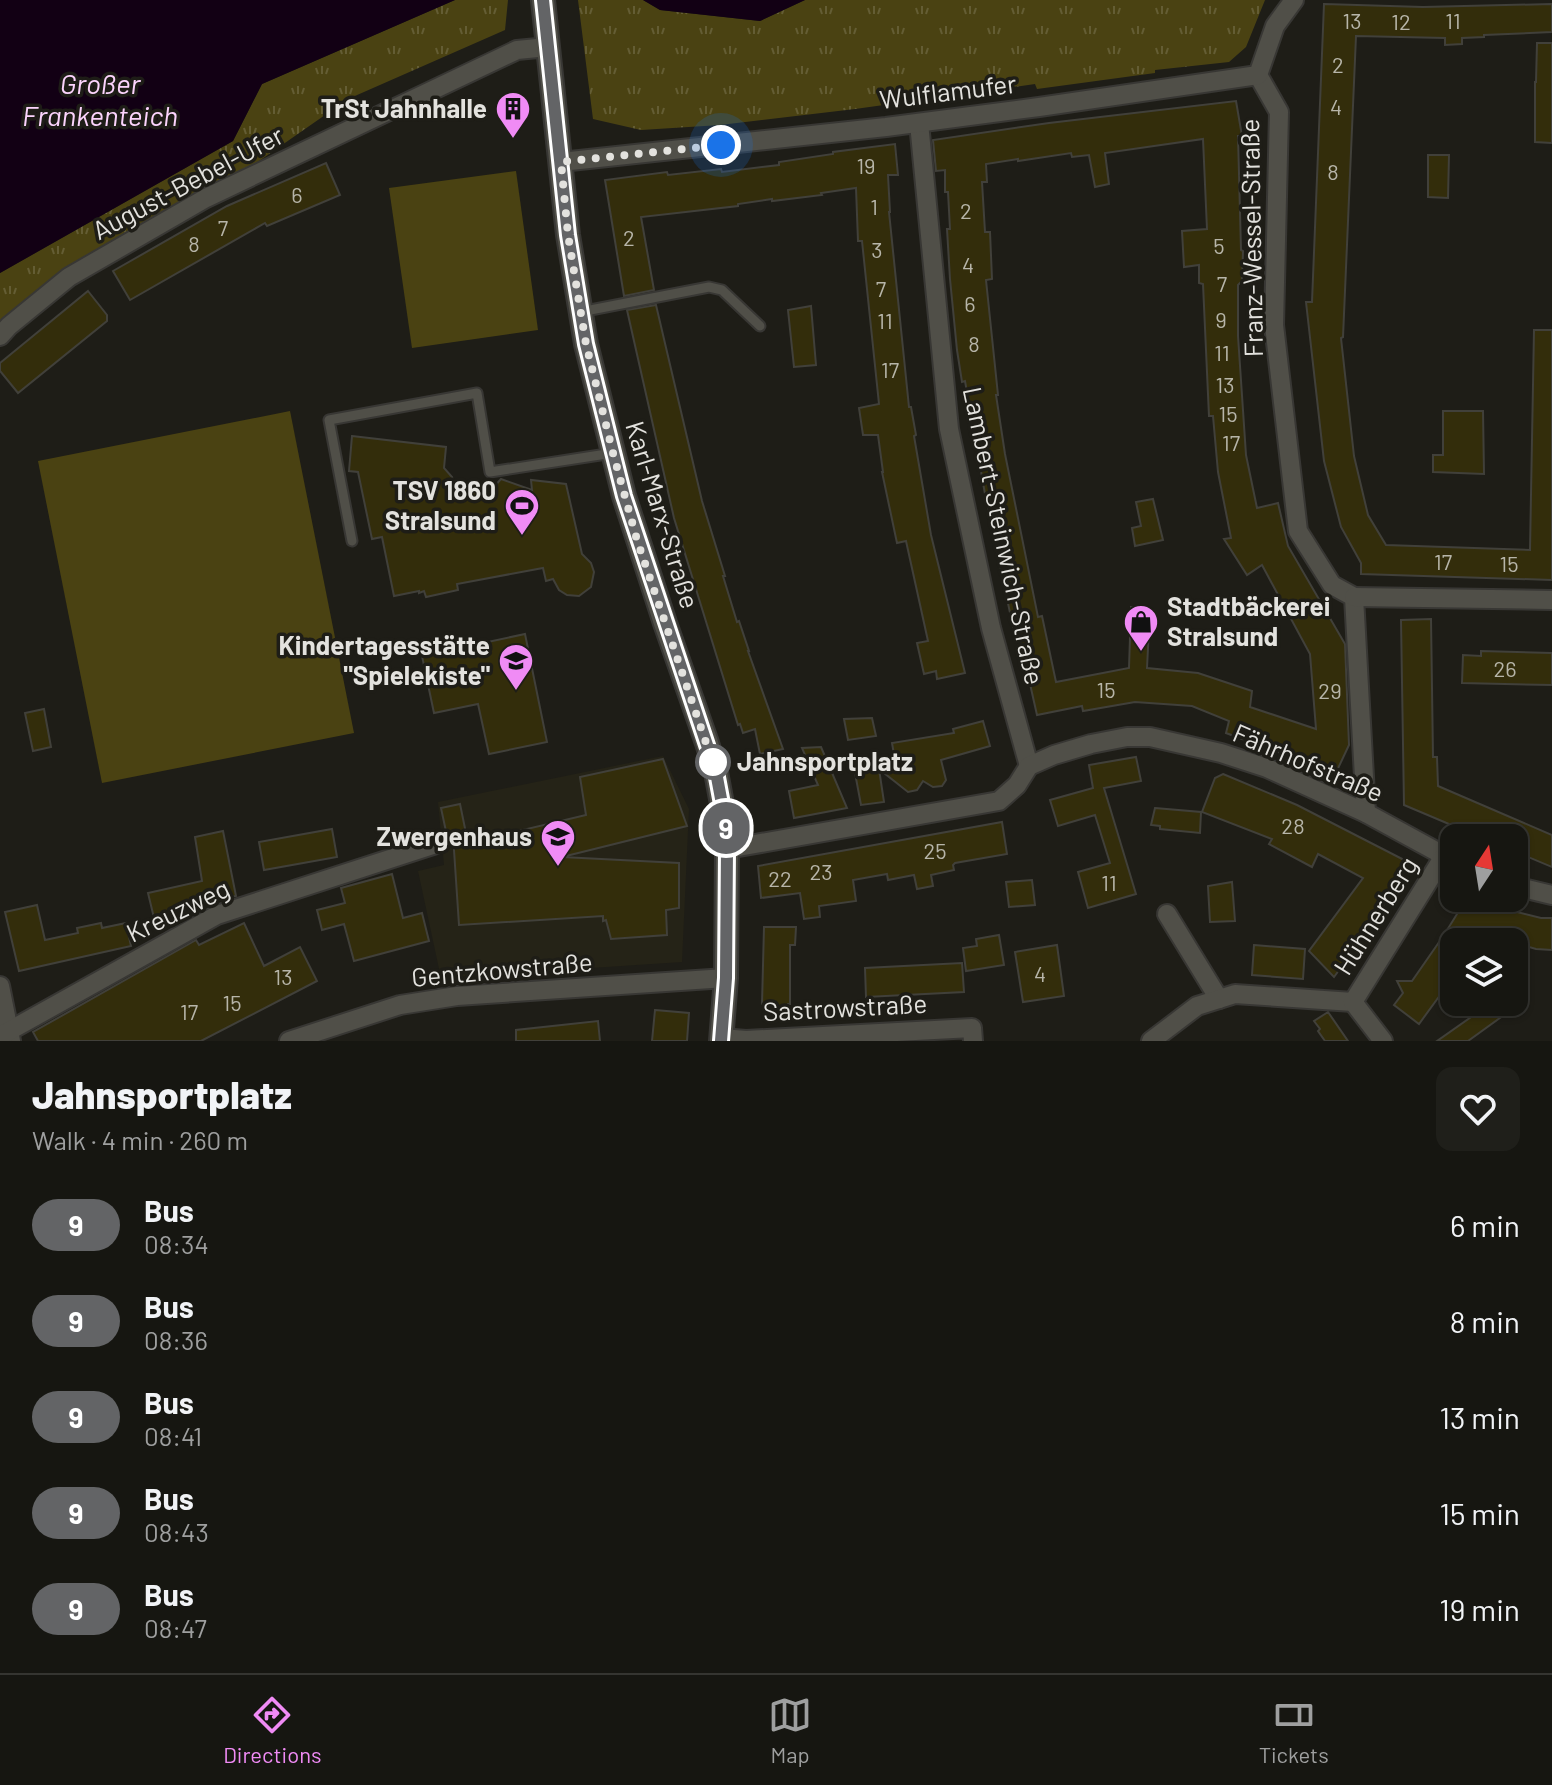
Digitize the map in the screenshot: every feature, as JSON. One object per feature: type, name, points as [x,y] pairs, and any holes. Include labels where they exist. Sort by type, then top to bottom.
[{"type":"main road","name":"Karl-Marx-Straße","points":[[543,0],[568,235],[586,344],[637,540],[716,772],[725,820],[726,978],[721,1040]]},
{"type":"street","points":[[1258,75],[1275,26],[1294,0]]},
{"type":"street","name":"August-Bebel-Ufer","points":[[0,336],[69,277],[206,198],[517,50],[548,47]]},
{"type":"street","name":"Wulflamufer","points":[[561,162],[919,123],[1258,75]]},
{"type":"street","name":"Franz-Wessel-Straße","points":[[1258,75],[1279,112],[1274,325],[1298,531],[1332,585],[1354,597]]},
{"type":"street","name":"Lambert-Steinwich-Straße","points":[[919,123],[949,429],[991,628],[1029,766]]},
{"type":"street","points":[[1366,813],[1354,597],[1552,600]]},
{"type":"street","name":"Fährhofstraße","points":[[727,849],[999,801],[1017,785],[1029,766],[1054,755],[1127,737],[1150,737],[1221,753],[1267,768],[1366,813],[1440,854]]},
{"type":"street","name":"Kreuzweg","points":[[6,1036],[217,915],[436,844]]},
{"type":"street","name":"Hühnerberg","points":[[1383,1041],[1353,1002],[1440,872]]},
{"type":"street","points":[[1528,889],[1552,895]]},
{"type":"street","points":[[1167,914],[1219,999]]},
{"type":"street","name":"Gentzkowstraße","points":[[289,1041],[400,1005],[457,996],[726,978]]},
{"type":"street","points":[[0,986],[6,1036]]},
{"type":"street","points":[[1151,1041],[1197,1006],[1235,994],[1353,1002]]},
{"type":"street","name":"Sastrowstraße","points":[[721,1040],[973,1034]]},
{"type":"lane","points":[[580,312],[709,287],[722,290],[760,326]]},
{"type":"lane","points":[[352,541],[329,420],[477,393],[490,472],[613,453]]},
{"type":"shaded area","name":"Zwergenhaus","points":[[663,756],[689,809],[682,962],[441,978],[418,871],[444,865],[438,802]]},
{"type":"green space","points":[[455,0],[508,0],[505,30],[348,99],[206,198],[69,277],[0,336],[0,273],[233,141],[262,84]]},
{"type":"green space","points":[[578,0],[643,0],[660,10],[760,21],[805,0],[1265,0],[1246,47],[1229,62],[1037,89],[1035,84],[720,125],[641,130],[593,119]]},
{"type":"green space","points":[[516,171],[538,330],[412,348],[389,188]]},
{"type":"green space","points":[[290,411],[354,733],[102,783],[38,461]]},
{"type":"water","name":"Großer Frankenteich","points":[[0,0],[455,0],[262,84],[233,141],[0,273]]},
{"type":"water","points":[[643,0],[805,0],[760,21],[660,10]]},
{"type":"building","points":[[1324,4],[1423,7],[1552,4],[1552,32],[1484,35],[1462,38],[1462,44],[1445,45],[1445,38],[1356,36],[1341,338],[1354,456],[1368,515],[1386,545],[1530,550],[1534,330],[1552,330],[1552,580],[1361,574],[1361,563],[1341,527],[1324,461],[1306,302],[1312,302]]},
{"type":"building","points":[[1537,43],[1552,43],[1552,143],[1535,142]]},
{"type":"building","points":[[1236,101],[1242,136],[1238,136],[1243,251],[1242,281],[1238,285],[1238,336],[1246,455],[1257,508],[1278,503],[1288,546],[1345,644],[1349,745],[1333,779],[1286,755],[1226,733],[1229,721],[1192,706],[1135,702],[1083,711],[1082,706],[1037,715],[1017,626],[1013,627],[965,381],[962,382],[950,279],[948,192],[945,192],[945,170],[936,171],[933,140]],"holes":[[[1203,139],[1207,229],[1182,231],[1184,267],[1199,265],[1199,283],[1203,284],[1209,416],[1213,416],[1218,472],[1231,538],[1224,539],[1247,575],[1262,565],[1310,654],[1316,729],[1250,707],[1252,691],[1198,673],[1147,668],[1150,608],[1131,607],[1129,668],[1056,682],[1042,616],[1038,617],[996,395],[986,280],[992,279],[990,232],[985,232],[982,182],[987,182],[986,164],[1071,153],[1072,157],[1089,155],[1095,187],[1109,184],[1105,153]]]},
{"type":"building","points":[[895,144],[898,175],[888,175],[889,212],[909,407],[931,535],[965,673],[937,679],[936,671],[924,674],[917,643],[928,641],[906,541],[897,543],[882,472],[878,435],[863,435],[859,408],[879,404],[862,241],[858,241],[856,188],[641,217],[654,290],[624,296],[605,180],[667,172],[668,175],[721,169],[722,172],[779,165],[779,162],[833,152]]},
{"type":"building","points":[[1428,155],[1449,155],[1448,198],[1428,197]]},
{"type":"building","points":[[326,163],[340,195],[267,226],[265,223],[130,300],[113,271],[227,206]]},
{"type":"building","points":[[88,291],[107,315],[107,321],[18,393],[0,371],[0,363]]},
{"type":"building","points":[[656,305],[723,576],[783,749],[760,754],[755,729],[743,733],[738,725],[674,518],[627,310]]},
{"type":"building","points":[[811,306],[816,365],[794,367],[788,310]]},
{"type":"building","points":[[1443,411],[1483,411],[1484,474],[1433,472],[1433,455],[1443,455]]},
{"type":"building","points":[[352,436],[446,447],[444,468],[452,477],[457,496],[493,488],[501,479],[532,490],[531,480],[566,484],[582,554],[591,563],[594,572],[591,587],[579,596],[567,595],[559,590],[553,579],[546,581],[543,568],[457,584],[458,590],[426,597],[424,591],[394,596],[382,537],[372,539],[358,472],[349,471]]},
{"type":"building","points":[[1153,499],[1163,540],[1135,546],[1132,528],[1141,526],[1136,502]]},
{"type":"building","points":[[1431,619],[1433,757],[1437,757],[1438,786],[1526,824],[1449,824],[1404,805],[1401,620]]},
{"type":"building","points":[[525,634],[547,742],[489,754],[478,704],[434,713],[422,656]]},
{"type":"building","points":[[1481,651],[1552,653],[1552,685],[1462,683],[1463,655],[1481,656]]},
{"type":"building","points":[[44,709],[51,747],[33,751],[25,713]]},
{"type":"building","points":[[872,718],[876,736],[848,740],[844,719]]},
{"type":"building","points":[[983,721],[990,746],[941,760],[946,780],[942,786],[933,787],[923,781],[917,790],[908,792],[879,769],[896,766],[892,743],[954,733],[953,729]]},
{"type":"building","points":[[821,747],[847,808],[794,818],[789,791],[818,785],[802,748]]},
{"type":"building","points":[[1136,757],[1141,781],[1104,788],[1136,894],[1088,908],[1078,872],[1110,863],[1095,815],[1058,826],[1050,800],[1093,788],[1089,765]]},
{"type":"building","points":[[663,759],[687,826],[562,857],[679,863],[679,908],[666,910],[667,935],[611,939],[603,916],[459,925],[453,835],[447,836],[441,808],[460,804],[468,843],[586,815],[580,777]]},
{"type":"building","points":[[879,769],[884,802],[861,805],[855,773]]},
{"type":"building","points":[[1223,774],[1297,805],[1410,863],[1367,932],[1334,977],[1309,951],[1363,878],[1318,854],[1312,867],[1269,844],[1272,839],[1202,812],[1215,778]]},
{"type":"building","points":[[1155,808],[1201,812],[1200,833],[1160,829],[1160,826],[1151,825]]},
{"type":"building","points":[[1002,822],[1007,854],[955,863],[954,870],[931,875],[933,886],[917,889],[914,875],[888,880],[887,874],[853,880],[856,901],[819,906],[820,917],[804,919],[800,893],[761,898],[758,866]]},
{"type":"building","points":[[1528,825],[1552,835],[1552,867],[1528,857]]},
{"type":"building","points":[[332,829],[337,857],[264,870],[259,842]]},
{"type":"building","points":[[223,831],[236,896],[182,905],[184,916],[155,922],[148,893],[202,881],[195,837]]},
{"type":"building","points":[[392,874],[403,918],[422,913],[429,941],[354,961],[344,924],[322,930],[317,910],[345,903],[341,888]]},
{"type":"building","points":[[1032,880],[1035,905],[1009,907],[1006,882]]},
{"type":"building","points":[[1232,882],[1235,921],[1210,922],[1208,886]]},
{"type":"building","points":[[37,905],[45,940],[78,933],[77,928],[101,923],[102,928],[126,923],[131,946],[19,971],[5,912]]},
{"type":"building","points":[[1458,912],[1517,912],[1552,918],[1552,950],[1528,947],[1528,928],[1448,928]]},
{"type":"building","points":[[244,923],[264,966],[300,947],[317,981],[201,1041],[38,1041],[33,1032],[196,940],[199,945]]},
{"type":"building","points":[[764,927],[796,927],[795,945],[790,945],[788,1016],[766,1016],[766,1004],[762,1004]]},
{"type":"building","points":[[999,935],[1004,965],[966,971],[963,948],[977,946],[976,939]]},
{"type":"building","points":[[1440,941],[1440,995],[1419,1024],[1394,1005],[1403,993],[1397,981],[1412,981]]},
{"type":"building","points":[[1057,945],[1064,996],[1023,1002],[1015,952]]},
{"type":"building","points":[[1254,945],[1305,949],[1303,979],[1252,975]]},
{"type":"building","points":[[962,963],[964,992],[866,997],[865,968]]},
{"type":"building","points":[[655,1010],[689,1013],[687,1041],[652,1041]]},
{"type":"building","points":[[1328,1012],[1348,1041],[1325,1041],[1318,1031],[1320,1029],[1314,1021]]},
{"type":"building","points":[[1473,1016],[1503,1016],[1468,1041],[1437,1041]]},
{"type":"building","points":[[598,1021],[600,1041],[516,1041],[516,1030]]},
{"type":"bus line","name":"9","points":[[543,0],[568,235],[586,344],[624,496],[716,772],[725,820],[726,978],[721,1041]]},
{"type":"place","name":"TrSt Jahnhalle","points":[[513,140]]},
{"type":"place","name":"TSV 1860 Stralsund","points":[[522,537]]},
{"type":"place","name":"Stadtbäckerei Stralsund","points":[[1141,653]]},
{"type":"place","name":"Kindertagesstätte \"Spielekiste\"","points":[[516,692]]},
{"type":"place","name":"Jahnsportplatz","points":[[713,762]]},
{"type":"place","name":"Zwergenhaus","points":[[558,868]]},
{"type":"route","points":[[713,762],[716,772],[637,540],[613,453],[586,344],[573,272],[561,162],[721,145]]}]
